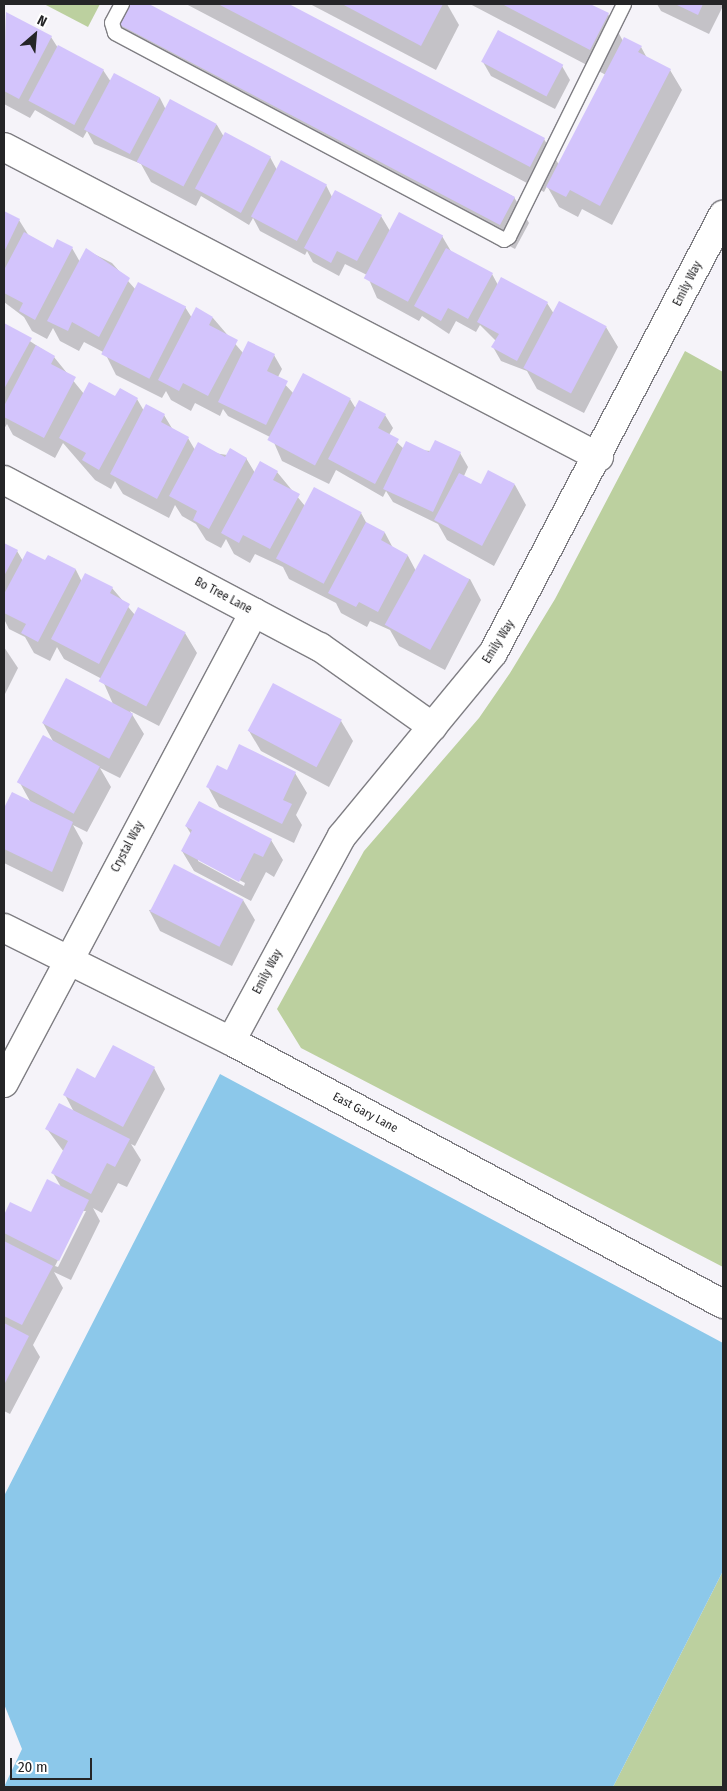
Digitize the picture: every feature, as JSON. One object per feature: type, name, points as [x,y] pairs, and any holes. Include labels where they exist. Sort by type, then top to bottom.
[{"type":"street","points":[[4,147],[599,457]]},
{"type":"street","name":"Emily Way","points":[[231,1041],[342,836],[493,653],[599,457],[723,215]]},
{"type":"street","name":"Bo Tree Lane","points":[[4,480],[320,646],[433,727]]},
{"type":"street","name":"Crystal Way","points":[[4,1083],[67,960],[254,612]]},
{"type":"street","name":"East Gary Lane","points":[[4,928],[231,1041],[723,1304]]},
{"type":"lane","points":[[122,4],[112,23],[116,33],[504,240],[509,237],[624,4]]},
{"type":"green space","points":[[44,4],[100,4],[88,27]]},
{"type":"green space","points":[[685,351],[723,372],[723,1267],[301,1048],[277,1009],[364,851],[479,718],[510,673],[555,599]]},
{"type":"green space","points":[[723,1571],[723,1787],[613,1787]]},
{"type":"water","points":[[220,1074],[723,1343],[723,1571],[613,1787],[4,1787],[22,1749],[4,1704],[4,1496]]},
{"type":"building","points":[[129,4],[149,4],[515,197],[500,225],[118,24]]},
{"type":"building","points":[[218,4],[289,4],[545,138],[530,167]]},
{"type":"building","points":[[342,4],[443,4],[421,46]]},
{"type":"building","points":[[502,4],[590,4],[609,13],[590,50]]},
{"type":"building","points":[[675,4],[703,4],[698,15]]},
{"type":"building","points":[[6,12],[52,36],[19,99],[4,91]]},
{"type":"building","points":[[498,30],[563,65],[546,97],[481,62]]},
{"type":"building","points":[[624,37],[642,46],[638,52],[671,69],[600,206],[570,190],[566,197],[546,187]]},
{"type":"building","points":[[58,45],[104,69],[74,125],[28,101]]},
{"type":"building","points":[[114,73],[160,97],[130,154],[84,130]]},
{"type":"building","points":[[170,99],[217,124],[183,187],[137,162]]},
{"type":"building","points":[[225,132],[271,156],[241,213],[195,189]]},
{"type":"building","points":[[281,160],[327,184],[297,241],[251,217]]},
{"type":"building","points":[[335,190],[382,215],[357,261],[337,251],[331,263],[304,248]]},
{"type":"building","points":[[4,211],[20,219],[4,252]]},
{"type":"building","points":[[399,212],[443,235],[408,302],[364,278]]},
{"type":"building","points":[[24,232],[53,248],[57,239],[73,247],[35,320],[19,311],[23,303],[4,293],[4,270]]},
{"type":"building","points":[[86,248],[130,278],[99,337],[72,322],[68,331],[47,321]]},
{"type":"building","points":[[446,248],[493,273],[468,319],[448,308],[441,321],[414,306]]},
{"type":"building","points":[[501,277],[548,302],[517,361],[491,347],[499,334],[477,322]]},
{"type":"building","points":[[138,282],[186,307],[149,379],[101,354]]},
{"type":"building","points":[[559,301],[607,326],[571,393],[523,368]]},
{"type":"building","points":[[196,307],[213,317],[209,325],[238,340],[208,396],[183,383],[179,391],[158,380]]},
{"type":"building","points":[[4,323],[32,338],[4,389]]},
{"type":"building","points":[[248,341],[275,354],[267,371],[288,381],[266,425],[218,402]]},
{"type":"building","points":[[36,345],[55,356],[51,364],[76,377],[44,438],[4,417],[4,406]]},
{"type":"building","points":[[303,373],[351,398],[315,465],[267,440]]},
{"type":"building","points":[[89,382],[115,396],[120,388],[138,398],[99,470],[82,460],[86,453],[59,438]]},
{"type":"building","points":[[359,400],[386,414],[378,428],[399,439],[375,484],[328,459]]},
{"type":"building","points":[[146,404],[165,414],[161,422],[189,437],[157,499],[110,474]]},
{"type":"building","points":[[435,440],[461,452],[433,512],[383,489],[406,441],[429,452]]},
{"type":"building","points":[[198,442],[225,457],[230,448],[247,458],[209,529],[193,520],[197,511],[169,496]]},
{"type":"building","points":[[260,461],[278,471],[273,480],[300,494],[270,549],[243,535],[239,543],[221,533]]},
{"type":"building","points":[[488,470],[515,484],[482,546],[434,520],[459,473],[481,484]]},
{"type":"building","points":[[314,487],[362,512],[324,584],[276,559]]},
{"type":"building","points":[[366,522],[385,532],[381,540],[408,555],[378,612],[359,602],[356,607],[328,593]]},
{"type":"building","points":[[4,543],[18,550],[4,576]]},
{"type":"building","points":[[27,551],[45,560],[48,555],[76,569],[38,642],[21,633],[26,624],[4,613],[4,594]]},
{"type":"building","points":[[424,554],[469,579],[430,650],[385,625]]},
{"type":"building","points":[[85,573],[113,587],[110,593],[130,604],[99,664],[51,639]]},
{"type":"building","points":[[138,607],[186,632],[146,707],[99,681]]},
{"type":"building","points":[[66,678],[133,714],[109,759],[42,723]]},
{"type":"building","points":[[273,683],[342,720],[317,767],[248,731]]},
{"type":"building","points":[[43,735],[100,767],[74,814],[17,782]]},
{"type":"building","points":[[239,744],[296,772],[283,800],[292,804],[282,824],[206,787],[217,765],[227,770]]},
{"type":"building","points":[[12,792],[73,822],[52,872],[4,849],[4,808]]},
{"type":"building","points":[[199,801],[272,839],[263,857],[254,853],[239,882],[181,851],[192,830],[185,826]]},
{"type":"building","points":[[174,864],[243,899],[219,947],[150,911]]},
{"type":"building","points":[[113,1045],[155,1067],[123,1127],[63,1095],[77,1068],[95,1078]]},
{"type":"building","points":[[59,1103],[130,1139],[115,1167],[107,1163],[91,1194],[51,1173],[68,1141],[45,1129]]},
{"type":"building","points":[[47,1179],[89,1200],[59,1261],[4,1233],[4,1215],[10,1202],[31,1212]]},
{"type":"building","points":[[4,1241],[53,1266],[22,1325],[4,1316]]},
{"type":"building","points":[[4,1323],[29,1336],[4,1385]]}]
